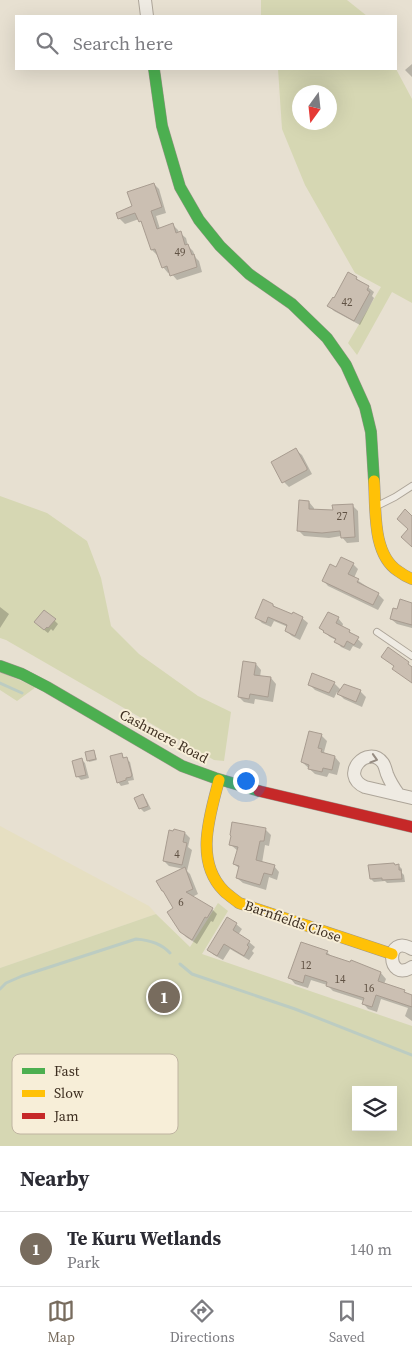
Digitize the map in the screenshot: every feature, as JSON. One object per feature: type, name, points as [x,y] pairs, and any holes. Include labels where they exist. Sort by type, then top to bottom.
[{"type":"street","points":[[145,0],[147,15]]},
{"type":"street","points":[[154,70],[162,126],[170,156],[180,187],[199,220],[220,246],[249,274],[292,304],[327,338],[346,365],[365,407],[371,432],[378,539],[384,557],[397,571],[412,579]]},
{"type":"street","name":"Cashmere Road","points":[[0,666],[22,674],[47,687],[182,766],[219,780],[317,806],[412,826]]},
{"type":"street","name":"Barnfields Close","points":[[219,780],[205,845],[209,867],[221,888],[239,903],[392,954]]},
{"type":"street","points":[[399,795],[412,798]]},
{"type":"street","points":[[412,949],[401,946],[397,947],[392,954],[392,962],[396,968],[404,970],[412,967]]},
{"type":"lane","points":[[376,506],[396,497],[412,486]]},
{"type":"lane","points":[[377,632],[412,656]]},
{"type":"shaded area","points":[[0,826],[149,906],[156,914],[0,968]]},
{"type":"green space","points":[[261,0],[347,0],[366,15],[261,15]]},
{"type":"green space","points":[[278,70],[397,70],[412,99],[412,303],[392,292],[357,355],[348,343],[381,287],[355,273],[305,185],[282,129]]},
{"type":"green space","points":[[0,496],[47,513],[87,541],[101,578],[111,626],[139,654],[198,696],[231,712],[224,761],[214,760],[0,638]]},
{"type":"green space","points":[[0,672],[36,687],[17,701],[0,690]]},
{"type":"green space","points":[[218,903],[228,911],[202,954],[412,1026],[412,1146],[0,1146],[0,968],[156,914],[190,947]]},
{"type":"building","points":[[154,183],[162,207],[151,211],[157,229],[173,223],[176,233],[181,231],[185,245],[188,244],[192,255],[194,254],[197,267],[170,276],[167,266],[162,268],[155,249],[151,250],[141,221],[139,222],[135,213],[118,219],[116,213],[132,206],[127,192]]},
{"type":"building","points":[[348,272],[369,286],[367,290],[370,292],[354,321],[327,306],[334,298]]},
{"type":"building","points":[[296,448],[307,470],[282,483],[271,462]]},
{"type":"building","points":[[299,500],[309,501],[309,509],[333,510],[332,505],[353,504],[355,537],[341,538],[340,531],[322,533],[297,531]]},
{"type":"building","points":[[405,509],[412,516],[412,547],[401,537],[408,529],[397,519]]},
{"type":"building","points":[[341,557],[354,563],[348,574],[359,579],[357,582],[379,593],[373,605],[322,581],[330,564],[336,567]]},
{"type":"building","points":[[263,599],[273,604],[273,606],[303,617],[295,636],[285,631],[287,625],[268,617],[266,623],[255,618]]},
{"type":"building","points":[[400,599],[412,603],[412,625],[390,619],[393,608],[397,609]]},
{"type":"building","points":[[44,610],[56,619],[44,630],[34,622]]},
{"type":"building","points":[[328,612],[339,617],[336,623],[359,637],[354,645],[347,641],[344,647],[334,642],[336,639],[319,628]]},
{"type":"building","points":[[388,647],[409,662],[408,664],[412,667],[412,683],[392,669],[394,666],[381,657]]},
{"type":"building","points":[[243,661],[256,663],[254,675],[271,677],[268,697],[250,694],[249,699],[238,697]]},
{"type":"building","points":[[312,673],[335,682],[329,693],[308,685]]},
{"type":"building","points":[[344,684],[361,690],[356,702],[337,694]]},
{"type":"building","points":[[309,731],[322,734],[318,748],[322,749],[321,752],[335,756],[332,770],[323,768],[322,772],[308,769],[309,765],[301,762]]},
{"type":"building","points":[[94,750],[96,759],[87,761],[85,752]]},
{"type":"building","points":[[122,753],[123,758],[127,757],[132,775],[126,778],[126,780],[117,783],[110,756]]},
{"type":"building","points":[[82,758],[86,775],[76,777],[72,761]]},
{"type":"building","points":[[143,794],[148,806],[139,809],[134,798]]},
{"type":"building","points":[[232,822],[266,828],[264,841],[260,841],[256,860],[275,865],[272,875],[264,873],[260,885],[236,878],[239,866],[233,864],[238,847],[229,845]]},
{"type":"building","points":[[174,829],[185,832],[183,842],[187,843],[182,865],[163,861],[169,830],[173,831]]},
{"type":"building","points":[[394,863],[395,865],[399,864],[402,879],[370,879],[368,865]]},
{"type":"building","points":[[185,867],[193,889],[186,892],[213,908],[207,918],[205,917],[192,940],[180,932],[167,912],[173,908],[156,881]]},
{"type":"building","points":[[227,917],[237,923],[233,930],[250,941],[244,956],[224,944],[217,956],[207,950]]},
{"type":"building","points":[[301,942],[328,951],[326,954],[350,962],[351,960],[381,972],[378,981],[405,990],[404,992],[412,995],[412,1007],[376,995],[372,1007],[362,1004],[364,998],[326,986],[327,982],[305,975],[303,983],[288,978]]},
{"type":"waterway","points":[[0,683],[22,693]]},
{"type":"waterway","points":[[0,989],[6,983],[22,976],[136,939],[154,943],[170,953]]},
{"type":"waterway","points":[[180,964],[192,974],[295,1009],[412,1055]]},
{"type":"traffic: fast","points":[[154,70],[162,126],[180,187],[199,220],[220,246],[249,274],[292,304],[327,338],[346,365],[365,407],[371,432],[374,481]]},
{"type":"traffic: fast","points":[[0,666],[22,674],[47,687],[182,766],[259,791]]},
{"type":"traffic: slow","points":[[374,481],[377,530],[384,554],[398,571],[412,579]]},
{"type":"traffic: slow","points":[[219,780],[209,823],[207,852],[209,866],[215,879],[224,891],[239,903],[392,954]]},
{"type":"traffic: jam","points":[[259,791],[412,827]]},
{"type":"place","name":"Te Kuru Wetlands","points":[[164,997]]}]
